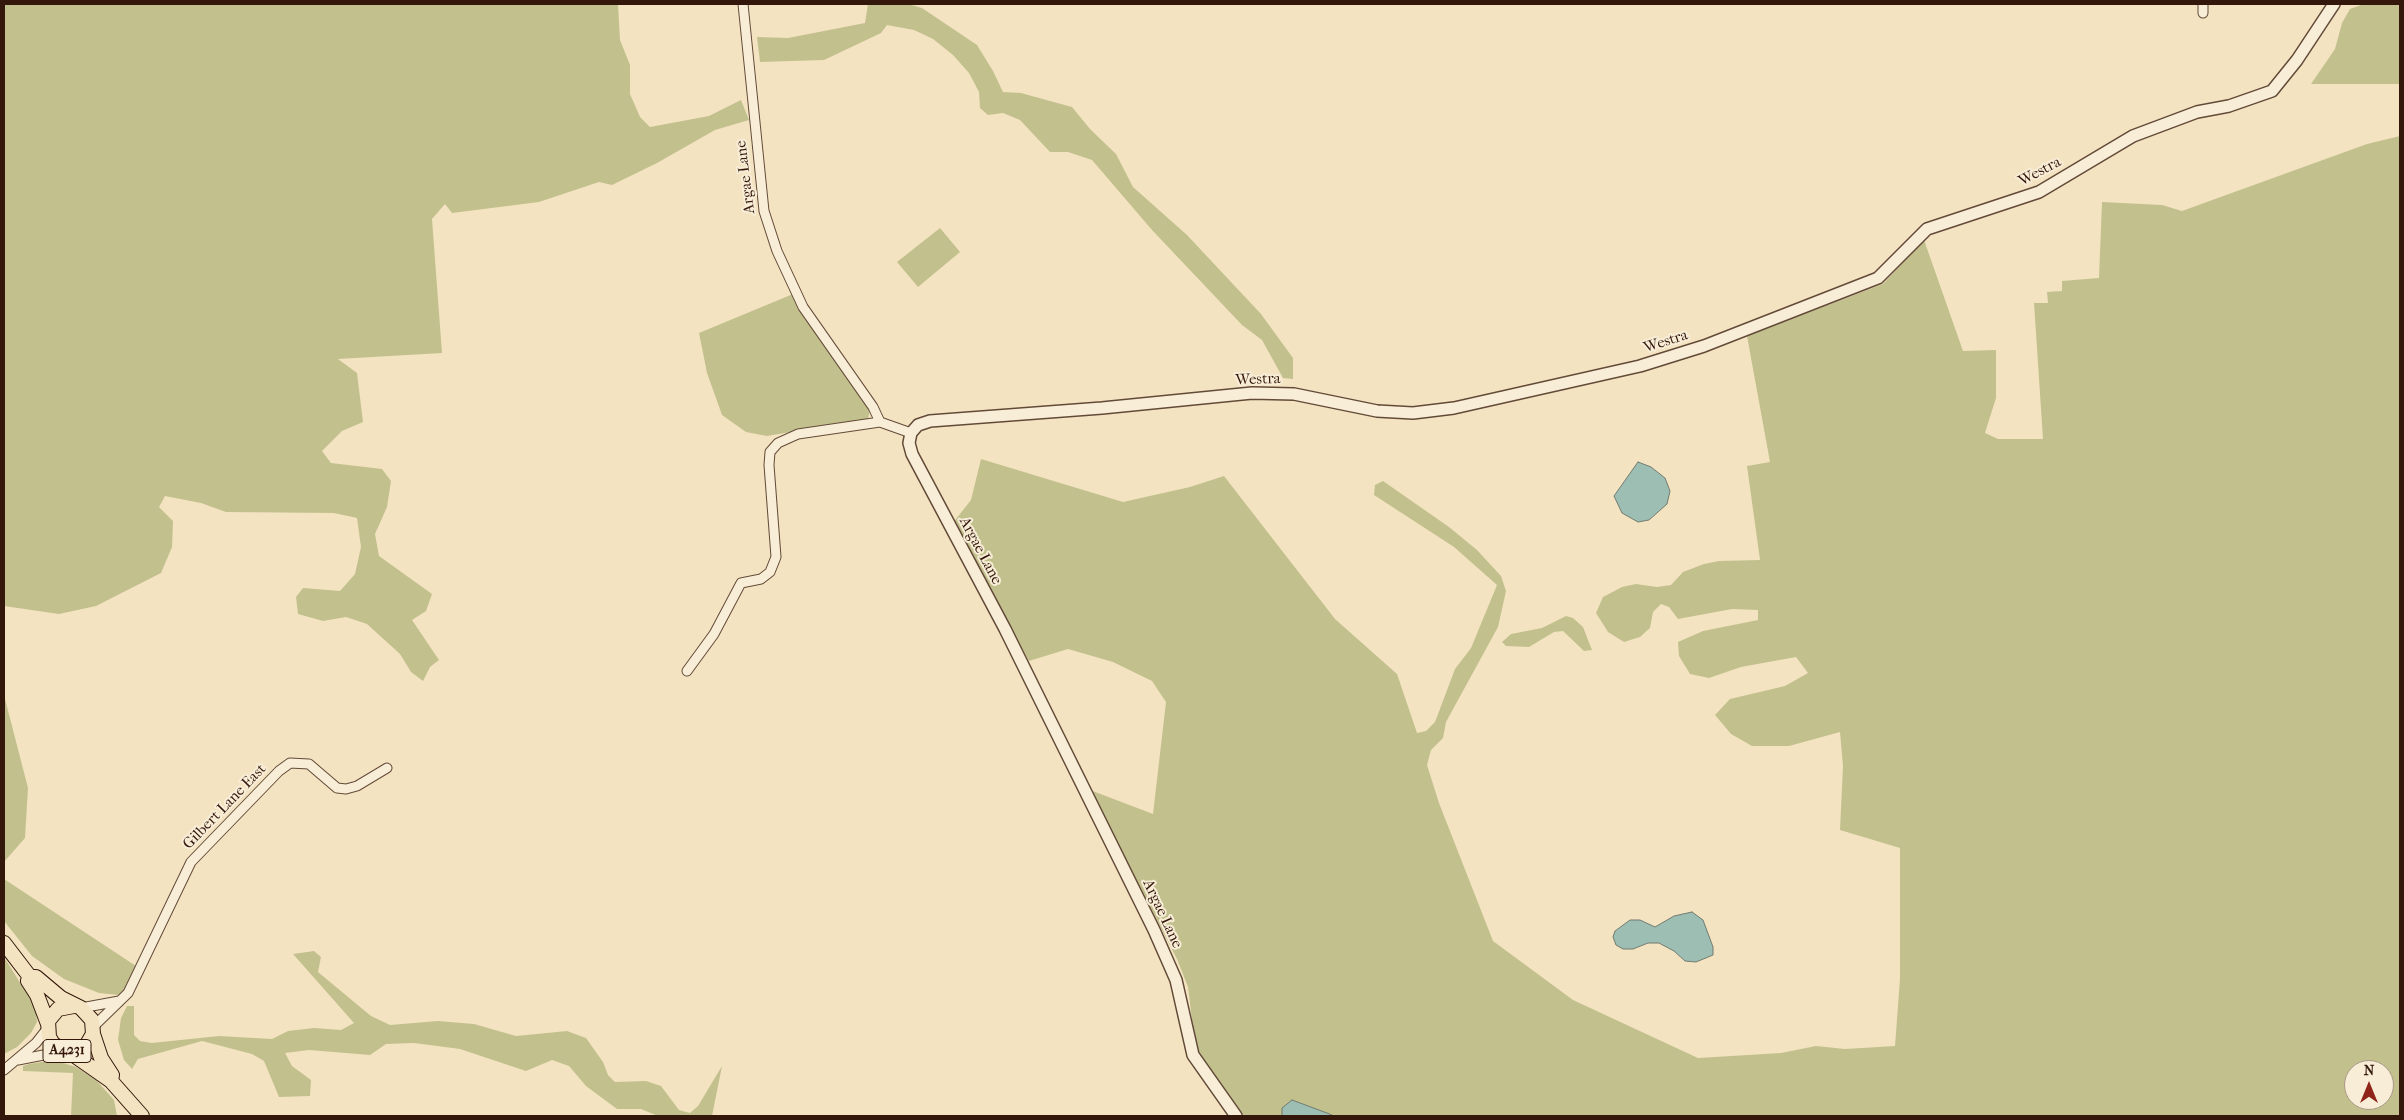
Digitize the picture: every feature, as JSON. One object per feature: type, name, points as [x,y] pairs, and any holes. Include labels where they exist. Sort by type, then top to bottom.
[{"type":"main road","name":"A4231","points":[[4,943],[30,977],[28,981],[37,995],[53,1044],[111,1081],[142,1116]]},
{"type":"main road","name":"A4231","points":[[30,977],[36,977],[52,992],[88,1013],[101,1058],[112,1075],[111,1081]]},
{"type":"main road","name":"A4231","points":[[48,1026],[52,1014],[58,1009],[77,1007]]},
{"type":"main road","name":"A4231","points":[[66,1051],[80,1050],[86,1046],[93,1030]]},
{"type":"street","name":"Argae Lane","points":[[743,4],[764,211],[776,251],[803,307],[873,407],[880,422]]},
{"type":"street","name":"Westra","points":[[911,433],[918,425],[930,421],[1252,394],[1294,394],[1377,411],[1414,413],[1454,408],[1640,366],[1704,346],[1878,278],[1927,229],[2039,192],[2133,136],[2197,112],[2229,106],[2272,91],[2297,60],[2334,4]]},
{"type":"street","points":[[686,671],[714,634],[741,583],[761,579],[770,572],[776,557],[769,465],[770,452],[778,442],[798,434],[880,422],[911,433]]},
{"type":"street","name":"Argae Lane","points":[[911,433],[909,443],[912,454],[1005,630],[1154,930],[1176,980],[1193,1055],[1236,1116]]},
{"type":"street","name":"Gilbert Lane East","points":[[93,1030],[128,993],[146,960],[191,862],[279,771],[290,763],[309,764],[337,788],[346,789],[357,786],[387,768]]},
{"type":"street","points":[[77,1007],[122,1000]]},
{"type":"street","points":[[4,1070],[18,1060],[48,1026]]},
{"type":"street","points":[[18,1060],[66,1051]]},
{"type":"shaded area","points":[[4,4],[618,4],[620,40],[630,65],[630,94],[640,117],[650,127],[709,116],[741,100],[749,120],[715,130],[657,163],[612,185],[599,182],[539,202],[452,213],[445,204],[432,219],[442,353],[338,359],[357,373],[363,422],[342,431],[322,451],[331,463],[382,469],[391,481],[387,507],[375,534],[379,556],[432,594],[426,611],[412,620],[439,660],[430,667],[423,681],[411,672],[400,654],[367,624],[346,617],[323,621],[298,614],[296,597],[303,588],[340,591],[355,574],[361,547],[357,518],[334,513],[226,512],[201,503],[165,496],[159,507],[173,521],[172,547],[161,573],[96,606],[59,614],[4,606]]},
{"type":"shaded area","points":[[868,4],[908,4],[922,8],[977,45],[1003,92],[1021,93],[1072,107],[1090,129],[1116,154],[1133,187],[1187,235],[1261,314],[1293,358],[1293,379],[1283,378],[1262,340],[1242,325],[1152,230],[1092,160],[1068,152],[1050,152],[1020,120],[1003,113],[988,115],[980,108],[979,92],[969,73],[953,55],[933,39],[914,30],[887,25],[881,33],[824,60],[760,62],[757,37],[788,38],[865,23]]},
{"type":"shaded area","points":[[2364,4],[2400,4],[2400,84],[2311,84],[2335,49],[2342,23],[2350,9]]},
{"type":"shaded area","points":[[2400,136],[2400,1116],[1244,1116],[1196,1053],[1188,987],[1177,959],[1090,790],[1153,814],[1166,702],[1152,681],[1113,662],[1068,649],[1029,661],[952,524],[971,500],[981,459],[1123,502],[1190,487],[1224,476],[1335,619],[1397,674],[1417,733],[1426,731],[1435,722],[1455,669],[1471,648],[1497,585],[1454,547],[1374,495],[1375,485],[1383,481],[1449,527],[1477,550],[1501,576],[1506,591],[1498,627],[1446,722],[1443,738],[1431,750],[1427,765],[1439,803],[1493,941],[1573,1000],[1698,1058],[1781,1053],[1816,1046],[1845,1049],[1895,1046],[1900,979],[1900,848],[1840,830],[1843,766],[1840,732],[1789,746],[1752,746],[1731,734],[1715,715],[1730,699],[1785,686],[1808,673],[1796,657],[1741,667],[1709,678],[1690,674],[1679,656],[1678,642],[1703,631],[1758,620],[1758,610],[1732,609],[1678,619],[1669,607],[1661,604],[1653,612],[1650,628],[1640,637],[1624,642],[1608,632],[1596,613],[1603,597],[1622,587],[1636,584],[1657,587],[1671,585],[1683,572],[1704,564],[1719,561],[1760,560],[1747,466],[1770,462],[1747,336],[1883,284],[1924,240],[1963,351],[1996,350],[1996,398],[1985,433],[1998,439],[2043,439],[2034,303],[2048,303],[2047,292],[2062,291],[2062,281],[2099,278],[2102,202],[2162,205],[2182,211],[2367,144]]},
{"type":"shaded area","points":[[940,228],[960,252],[918,287],[897,262]]},
{"type":"shaded area","points":[[793,294],[816,334],[870,410],[868,419],[767,436],[746,432],[722,415],[707,373],[699,333]]},
{"type":"shaded area","points":[[1566,616],[1573,618],[1583,627],[1592,650],[1584,651],[1563,631],[1554,632],[1529,647],[1506,646],[1502,642],[1511,634],[1542,628]]},
{"type":"shaded area","points":[[4,695],[28,788],[25,838],[4,862]]},
{"type":"shaded area","points":[[4,879],[136,966],[127,987],[119,995],[99,993],[64,979],[32,956],[4,921]]},
{"type":"shaded area","points":[[314,951],[321,957],[318,972],[371,1016],[390,1025],[438,1021],[474,1024],[516,1036],[567,1031],[586,1038],[603,1062],[608,1075],[615,1082],[646,1081],[661,1086],[679,1110],[690,1113],[698,1106],[722,1066],[712,1116],[658,1116],[641,1109],[617,1109],[586,1086],[569,1066],[552,1060],[526,1071],[460,1049],[414,1043],[386,1044],[370,1055],[309,1050],[285,1053],[292,1066],[311,1080],[310,1096],[279,1097],[264,1061],[252,1054],[202,1041],[138,1059],[132,1069],[124,1060],[118,1040],[121,1018],[127,1006],[134,1006],[134,1035],[140,1041],[152,1043],[219,1036],[272,1039],[288,1031],[314,1028],[341,1030],[354,1023],[293,954]]},
{"type":"shaded area","points":[[4,957],[36,1008],[37,1022],[31,1033],[17,1047],[4,1054]]},
{"type":"shaded area","points":[[54,1060],[76,1067],[97,1081],[114,1100],[117,1116],[71,1116],[73,1073],[23,1071],[23,1066]]},
{"type":"water","points":[[1638,462],[1651,467],[1665,478],[1670,491],[1667,504],[1649,520],[1638,522],[1622,513],[1614,496]]},
{"type":"water","points":[[1692,912],[1703,920],[1713,947],[1713,955],[1696,962],[1685,961],[1674,951],[1659,943],[1648,943],[1633,949],[1623,949],[1616,945],[1613,937],[1615,931],[1630,920],[1640,920],[1655,927],[1674,916]]},
{"type":"water","points":[[1292,1100],[1334,1116],[1282,1116],[1282,1108]]}]
